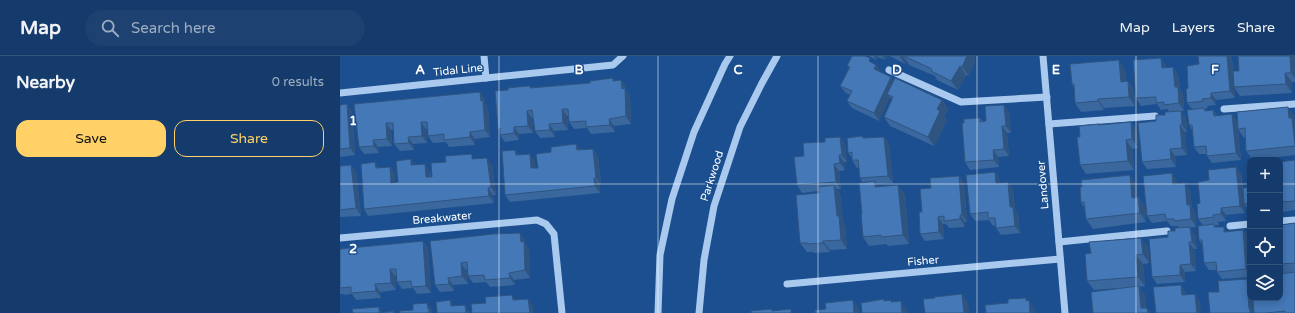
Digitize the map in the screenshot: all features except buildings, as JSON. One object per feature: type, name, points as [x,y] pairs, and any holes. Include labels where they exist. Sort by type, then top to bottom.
[{"type":"street","points":[[484,56],[486,78]]},
{"type":"street","name":"Tidal Line","points":[[340,92],[613,65],[623,56]]},
{"type":"street","points":[[658,313],[660,255],[672,199],[694,132],[730,56]]},
{"type":"street","name":"Parkwood","points":[[699,313],[704,260],[714,206],[740,126],[777,56]]},
{"type":"street","name":"Landover","points":[[1043,56],[1065,313]]},
{"type":"street","points":[[888,70],[961,102],[1047,97]]},
{"type":"street","points":[[1224,110],[1295,104]]},
{"type":"street","points":[[1049,124],[1155,116]]},
{"type":"street","name":"Breakwater","points":[[340,238],[537,220],[546,224],[554,234],[562,313]]},
{"type":"street","points":[[1283,221],[1295,220]]},
{"type":"street","points":[[1230,226],[1247,224]]},
{"type":"street","points":[[1059,242],[1167,230]]},
{"type":"street","name":"Fisher","points":[[787,284],[1060,259]]}]
